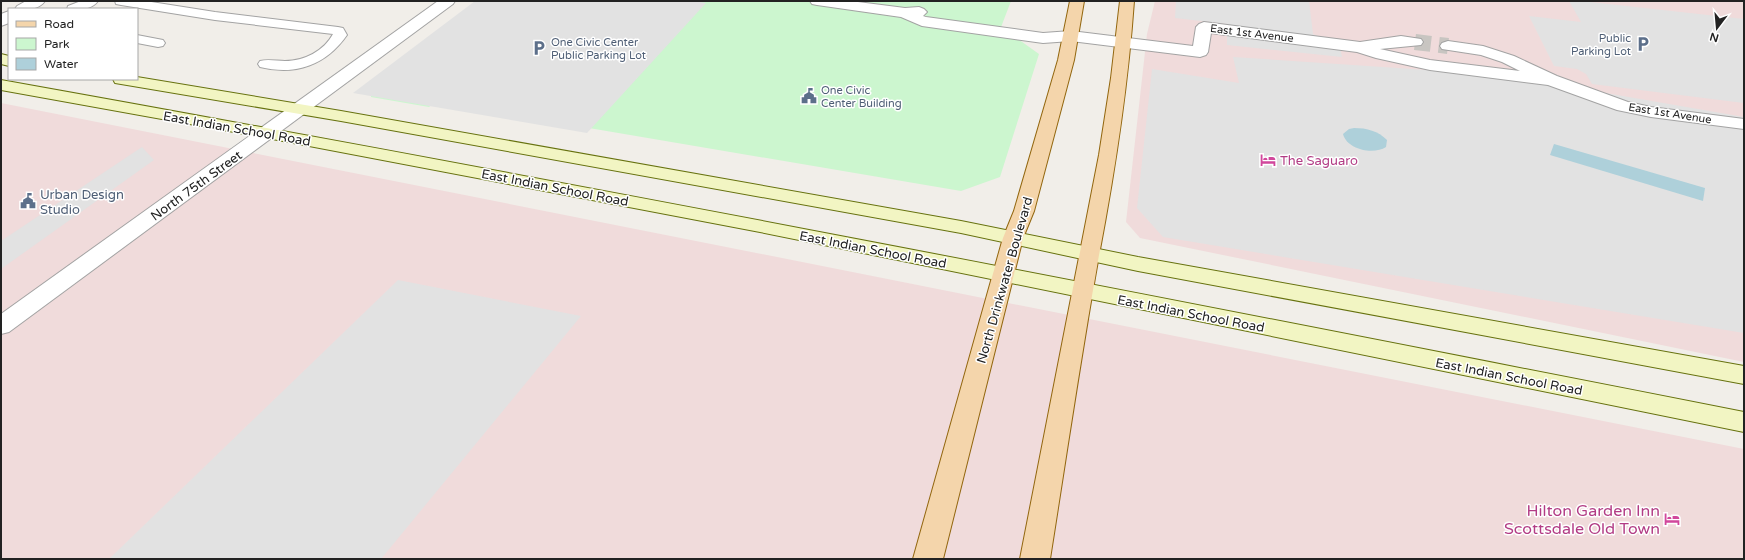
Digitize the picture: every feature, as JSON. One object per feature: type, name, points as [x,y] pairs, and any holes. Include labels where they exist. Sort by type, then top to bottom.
[{"type":"main road","name":"North Drinkwater Boulevard","points":[[928,559],[1013,238],[1024,211],[1071,36],[1078,1]]},
{"type":"main road","points":[[1035,559],[1089,254],[1098,216],[1117,100],[1128,1]]},
{"type":"main road","points":[[127,80],[301,109],[961,227],[1138,264],[1744,374]]},
{"type":"main road","name":"East Indian School Road","points":[[1,85],[267,133],[736,222],[1744,422]]},
{"type":"street","points":[[24,8],[38,1]]},
{"type":"street","name":"North 75th Street","points":[[1,326],[448,1]]},
{"type":"street","name":"East 1st Avenue","points":[[817,1],[905,13],[922,21],[1043,38],[1071,36],[1200,52],[1204,27],[1359,47],[1377,54],[1414,62],[1551,80]]},
{"type":"street","name":"East 1st Avenue","points":[[1359,47],[1400,40],[1415,42]]},
{"type":"street","name":"East 1st Avenue","points":[[1448,46],[1489,53],[1508,59],[1551,80],[1590,95],[1644,111],[1744,124]]},
{"type":"lane","points":[[76,8],[92,1]]},
{"type":"lane","points":[[121,1],[215,16],[338,31],[340,35],[326,52],[306,62],[291,66],[265,64]]},
{"type":"lane","points":[[138,39],[158,43]]},
{"type":"shaded area","name":"One Civic Center Public Parking Lot","points":[[475,1],[695,1],[706,3],[587,133],[353,93]]},
{"type":"shaded area","points":[[1155,1],[1744,1],[1744,362],[1140,238],[1126,222],[1147,34]]},
{"type":"shaded area","points":[[1176,1],[1309,1],[1313,34],[1340,47],[1342,57],[1227,45],[1227,24],[1175,18]]},
{"type":"shaded area","name":"Public Parking Lot","points":[[1569,1],[1581,1],[1744,19],[1744,103],[1592,84],[1586,74],[1577,69],[1554,66],[1529,16],[1581,22]]},
{"type":"shaded area","points":[[1233,57],[1473,73],[1571,87],[1744,117],[1744,333],[1163,237],[1137,208],[1152,69],[1239,83]]},
{"type":"shaded area","points":[[1,103],[1744,449],[1744,559],[1,559]]},
{"type":"shaded area","points":[[142,147],[154,160],[1,269],[1,241]]},
{"type":"shaded area","points":[[398,280],[581,316],[381,559],[109,559]]},
{"type":"green space","points":[[482,1],[1011,1],[998,35],[1018,39],[1039,54],[1000,177],[961,191],[435,102],[429,107],[371,97],[371,85]]},
{"type":"water","points":[[1349,129],[1368,129],[1380,134],[1387,140],[1386,147],[1375,151],[1368,151],[1355,147],[1350,144],[1343,134]]},
{"type":"water","points":[[1554,144],[1705,188],[1703,201],[1550,155]]},
{"type":"tunnel","points":[[1415,42],[1448,46]]},
{"type":"place","name":"Public Parking Lot","points":[[1643,44]]},
{"type":"place","name":"One Civic Center Public Parking Lot","points":[[539,48]]},
{"type":"place","name":"One Civic Center Building","points":[[809,96]]},
{"type":"place","name":"The Saguaro","points":[[1268,160]]},
{"type":"place","name":"Urban Design Studio","points":[[28,201]]},
{"type":"place","name":"Hilton Garden Inn Scottsdale Old Town","points":[[1672,519]]}]
